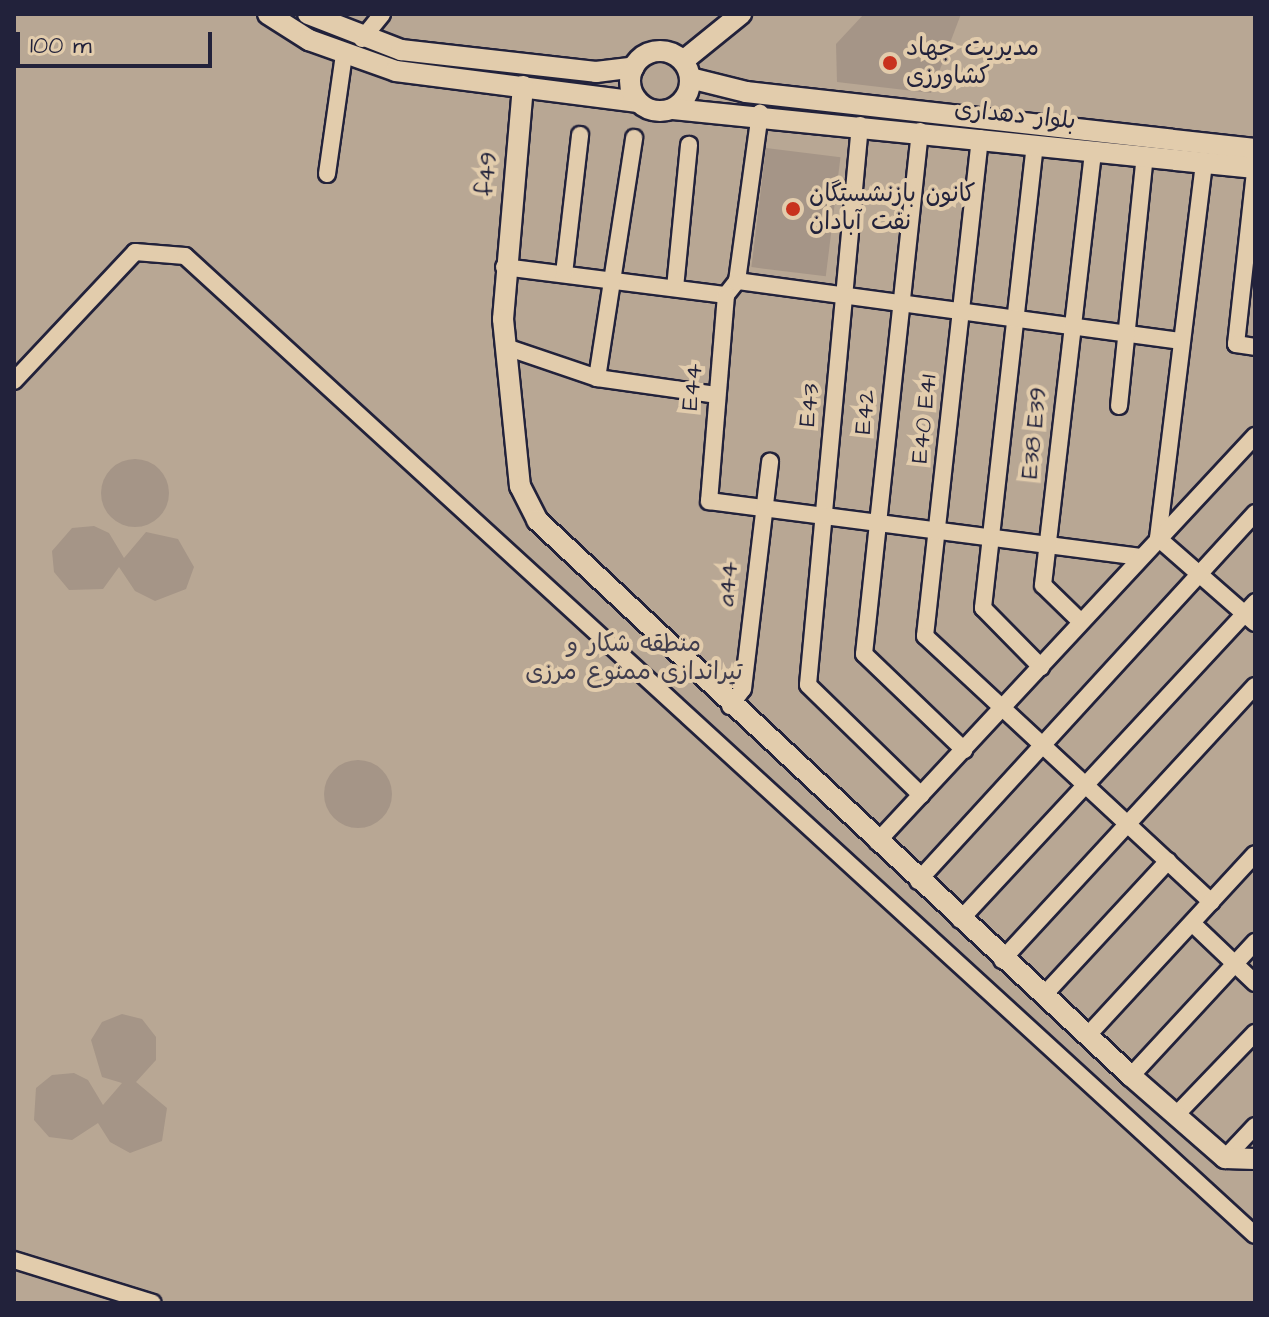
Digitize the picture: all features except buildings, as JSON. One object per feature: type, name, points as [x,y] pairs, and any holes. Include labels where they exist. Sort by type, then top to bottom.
[{"type":"main road","points":[[268,14],[344,54],[396,71],[638,102],[654,111],[673,109],[687,96],[686,69],[741,14]]},
{"type":"main road","points":[[318,16],[362,39],[596,72],[634,67],[657,51],[686,69]]},
{"type":"main road","points":[[634,67],[630,85],[638,102]]},
{"type":"main road","name":"بلوار دهداری","points":[[686,69],[746,92],[1255,149]]},
{"type":"main road","name":"f49","points":[[523,86],[504,267],[506,347],[520,486],[537,520],[730,706],[1002,960],[1225,1158]]},
{"type":"main road","name":"بلوار دهداری","points":[[673,109],[760,113],[1255,170]]},
{"type":"main road","points":[[1225,1158],[1255,1159]]},
{"type":"street","points":[[362,39],[382,14]]},
{"type":"street","points":[[327,174],[344,54]]},
{"type":"street","points":[[504,267],[726,295],[737,281],[760,113]]},
{"type":"street","name":"E43","points":[[860,125],[808,685],[921,795]]},
{"type":"street","name":"E42","points":[[920,131],[864,654],[964,750]]},
{"type":"street","points":[[564,274],[580,135]]},
{"type":"street","points":[[597,378],[616,281],[634,138]]},
{"type":"street","name":"E40 E41","points":[[980,138],[925,636],[1004,708]]},
{"type":"street","points":[[1035,144],[983,608],[1041,667]]},
{"type":"street","points":[[675,288],[689,145]]},
{"type":"street","name":"E38 E39","points":[[1081,622],[1043,585],[1093,151]]},
{"type":"street","points":[[1119,406],[1145,156]]},
{"type":"street","points":[[1158,538],[1204,163]]},
{"type":"street","points":[[1255,170],[1236,344],[1255,347]]},
{"type":"street","points":[[14,381],[135,252],[185,256],[1255,1235]]},
{"type":"street","points":[[737,281],[1181,341]]},
{"type":"street","name":"E44","points":[[726,295],[709,501],[761,511]]},
{"type":"street","points":[[506,347],[597,378],[716,395]]},
{"type":"street","points":[[877,842],[1255,436]]},
{"type":"street","name":"a44","points":[[730,706],[743,689],[761,511],[770,462]]},
{"type":"street","points":[[761,511],[1140,557]]},
{"type":"street","points":[[918,881],[1255,513]]},
{"type":"street","points":[[960,920],[1167,698],[1252,613],[1158,538]]},
{"type":"street","points":[[1002,960],[1255,686]]},
{"type":"street","points":[[1004,708],[1090,783],[1211,902]]},
{"type":"street","points":[[1088,1035],[1255,854]]},
{"type":"street","points":[[1043,996],[1168,861]]},
{"type":"street","points":[[1192,923],[1255,983]]},
{"type":"street","points":[[1131,1076],[1254,944]]},
{"type":"street","points":[[1176,1115],[1255,1033]]},
{"type":"street","points":[[1225,1158],[1255,1126]]},
{"type":"street","points":[[14,1260],[153,1303]]},
{"type":"green space","name":"منطقه شکار و تیراندازی ممنوع مرزی","points":[[14,14],[1255,14],[1255,1303],[14,1303]]},
{"type":"place","name":"مدیریت جهاد کشاورزی","points":[[890,63]]},
{"type":"place","name":"کانون بازنشستگان نفت آبادان","points":[[793,209]]}]
